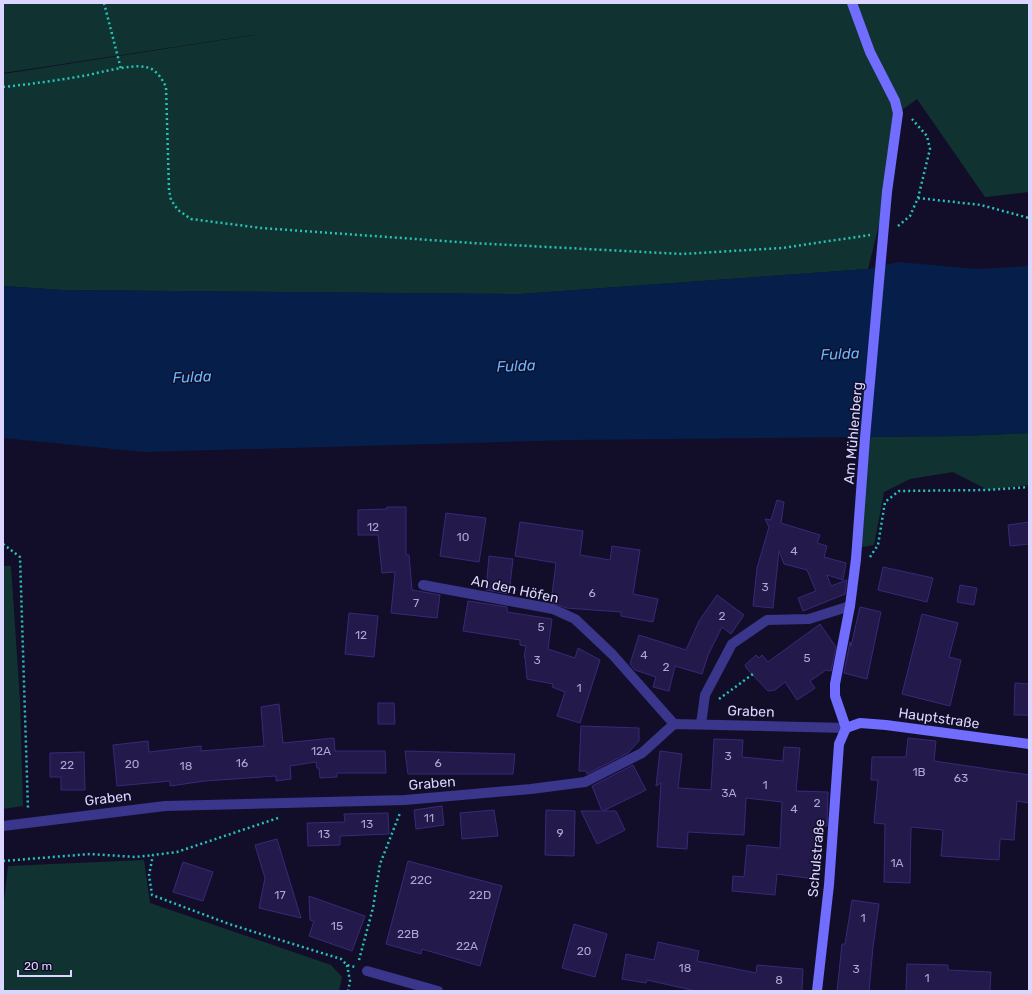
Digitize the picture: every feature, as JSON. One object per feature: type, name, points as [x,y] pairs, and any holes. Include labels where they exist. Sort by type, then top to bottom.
[{"type":"street","name":"Am Mühlenberg","points":[[846,728],[835,696],[834,684],[850,606],[856,559],[865,438],[887,192],[898,113],[895,101],[870,52],[852,3]]},
{"type":"street","name":"An den Höfen","points":[[423,584],[553,609],[575,619],[612,654],[674,724]]},
{"type":"street","points":[[701,724],[705,696],[732,644],[768,620],[809,619],[850,606]]},
{"type":"street","name":"Hauptstraße","points":[[846,728],[860,723],[886,725],[1029,744]]},
{"type":"street","name":"Graben","points":[[3,826],[165,806],[405,800],[531,789],[585,782],[642,753],[674,724],[846,728]]},
{"type":"street","name":"Schulstraße","points":[[817,991],[829,885],[839,744],[846,728]]},
{"type":"street","points":[[367,971],[438,991]]},
{"type":"path","points":[[104,3],[121,69]]},
{"type":"path","points":[[3,87],[47,83],[121,69],[145,67],[151,69],[162,80],[166,87],[169,190],[171,200],[178,210],[191,219],[261,228],[456,242],[682,254],[782,248],[871,235]]},
{"type":"path","points":[[895,227],[901,225],[910,216],[918,198],[930,149],[930,142],[919,126],[909,118],[898,113]]},
{"type":"path","points":[[918,198],[981,205],[1029,218]]},
{"type":"path","points":[[856,559],[866,560],[873,555],[878,545],[885,502],[899,491],[988,490],[1029,487]]},
{"type":"path","points":[[3,544],[20,557],[28,822]]},
{"type":"path","points":[[703,708],[718,701],[753,674]]},
{"type":"path","points":[[357,968],[373,908],[380,864],[405,800]]},
{"type":"path","points":[[3,861],[90,854],[136,856],[177,852],[279,818]]},
{"type":"path","points":[[153,855],[149,875],[152,895],[229,924],[340,959],[347,965],[350,981],[348,991]]},
{"type":"green space","points":[[3,3],[1029,3],[1029,192],[985,197],[917,99],[898,113],[887,192],[868,269],[520,294],[61,290],[3,286],[3,74],[306,27],[3,73]]},
{"type":"green space","points":[[1029,433],[1029,485],[988,490],[953,472],[910,479],[884,492],[874,545],[853,549],[866,437],[962,436]]},
{"type":"green space","points":[[3,566],[11,566],[20,701],[23,806],[3,809]]},
{"type":"green space","points":[[144,860],[150,903],[331,965],[342,977],[339,991],[3,991],[3,910],[8,866]]},
{"type":"water","name":"Fulda","points":[[898,262],[977,269],[1029,266],[1029,433],[962,436],[571,440],[144,452],[3,438],[3,286],[61,290],[520,294],[868,269]]},
{"type":"building","points":[[777,500],[784,502],[781,523],[820,535],[817,543],[827,546],[824,557],[846,563],[843,580],[827,575],[831,586],[847,580],[845,594],[803,611],[798,598],[816,591],[807,570],[784,564],[779,551],[773,608],[753,606],[757,568],[769,527],[765,519],[771,520]]},
{"type":"building","points":[[387,507],[406,507],[406,555],[409,555],[412,590],[440,595],[437,618],[391,613],[395,572],[382,573],[378,535],[358,535],[358,510],[387,509]]},
{"type":"building","points":[[446,513],[486,518],[479,562],[440,556]]},
{"type":"building","points":[[520,522],[583,531],[580,555],[610,560],[612,546],[640,550],[633,594],[658,599],[653,622],[621,616],[621,612],[566,608],[551,602],[556,563],[515,556]]},
{"type":"building","points":[[1029,522],[1029,544],[1010,546],[1008,525]]},
{"type":"building","points":[[489,556],[513,559],[509,594],[486,590]]},
{"type":"building","points":[[883,567],[933,578],[927,602],[878,590]]},
{"type":"building","points":[[960,585],[977,588],[974,605],[957,602]]},
{"type":"building","points":[[717,595],[744,615],[731,634],[722,627],[708,655],[702,674],[675,666],[669,691],[653,687],[656,677],[635,670],[630,664],[639,635],[686,650],[699,621]]},
{"type":"building","points":[[468,601],[507,607],[507,612],[552,619],[548,649],[575,658],[578,648],[600,660],[580,723],[557,716],[565,692],[552,687],[553,684],[527,679],[524,657],[526,646],[520,645],[520,640],[463,631]]},
{"type":"building","points":[[860,607],[881,612],[867,679],[844,673],[850,642],[851,646]]},
{"type":"building","points":[[349,613],[378,616],[374,657],[345,654]]},
{"type":"building","points":[[922,614],[958,623],[949,657],[961,660],[950,706],[902,694]]},
{"type":"building","points":[[820,624],[836,647],[831,671],[826,670],[810,681],[815,688],[797,700],[785,682],[775,690],[768,691],[747,669],[745,665],[756,655],[759,658],[762,655],[768,662]]},
{"type":"building","points":[[1015,683],[1029,684],[1029,715],[1014,715]]},
{"type":"building","points":[[378,703],[394,703],[395,724],[378,724]]},
{"type":"building","points":[[279,704],[283,743],[334,738],[335,751],[385,751],[386,773],[337,773],[337,777],[320,778],[319,768],[317,768],[316,762],[290,766],[291,779],[276,781],[276,776],[205,781],[170,786],[170,781],[117,786],[113,745],[148,741],[149,752],[201,746],[201,751],[264,746],[261,707]]},
{"type":"building","points":[[581,726],[639,728],[639,741],[628,753],[587,774],[586,771],[579,771]]},
{"type":"building","points":[[908,738],[936,741],[934,761],[1029,775],[1029,803],[1017,801],[1014,840],[1000,839],[999,860],[941,856],[943,830],[911,827],[910,883],[884,882],[885,824],[874,823],[878,780],[871,780],[872,757],[906,757]]},
{"type":"building","points":[[714,739],[743,740],[742,757],[783,761],[784,747],[800,748],[796,791],[828,792],[827,826],[822,826],[815,879],[777,874],[775,895],[732,891],[733,876],[744,877],[747,845],[780,848],[782,802],[746,798],[744,835],[688,832],[687,849],[657,847],[661,783],[656,786],[660,751],[682,754],[678,788],[711,790]]},
{"type":"building","points":[[405,751],[515,754],[513,774],[408,774]]},
{"type":"building","points":[[84,752],[85,790],[61,790],[61,777],[50,777],[50,753]]},
{"type":"building","points":[[633,765],[646,790],[603,811],[616,811],[625,830],[597,844],[581,811],[602,811],[592,786]]},
{"type":"building","points":[[442,806],[444,825],[416,829],[414,810]]},
{"type":"building","points":[[494,810],[498,836],[462,839],[460,813]]},
{"type":"building","points":[[546,810],[575,811],[574,856],[545,855]]},
{"type":"building","points":[[388,813],[389,834],[340,836],[340,845],[308,846],[307,823],[345,822],[344,814]]},
{"type":"building","points":[[277,839],[301,918],[259,908],[265,878],[255,845]]},
{"type":"building","points":[[408,861],[502,886],[480,966],[422,949],[421,954],[386,944]]},
{"type":"building","points":[[183,862],[213,872],[203,901],[173,892]]},
{"type":"building","points":[[309,896],[365,916],[352,951],[309,936],[314,921],[310,920]]},
{"type":"building","points":[[852,900],[879,904],[869,991],[837,991],[842,944],[845,944]]},
{"type":"building","points":[[574,924],[607,934],[595,977],[562,968]]},
{"type":"building","points":[[658,942],[699,951],[697,961],[756,973],[757,965],[803,969],[802,991],[696,991],[647,980],[646,983],[622,979],[626,954],[654,960]]},
{"type":"building","points":[[907,964],[948,965],[948,970],[991,972],[990,991],[906,991]]}]
